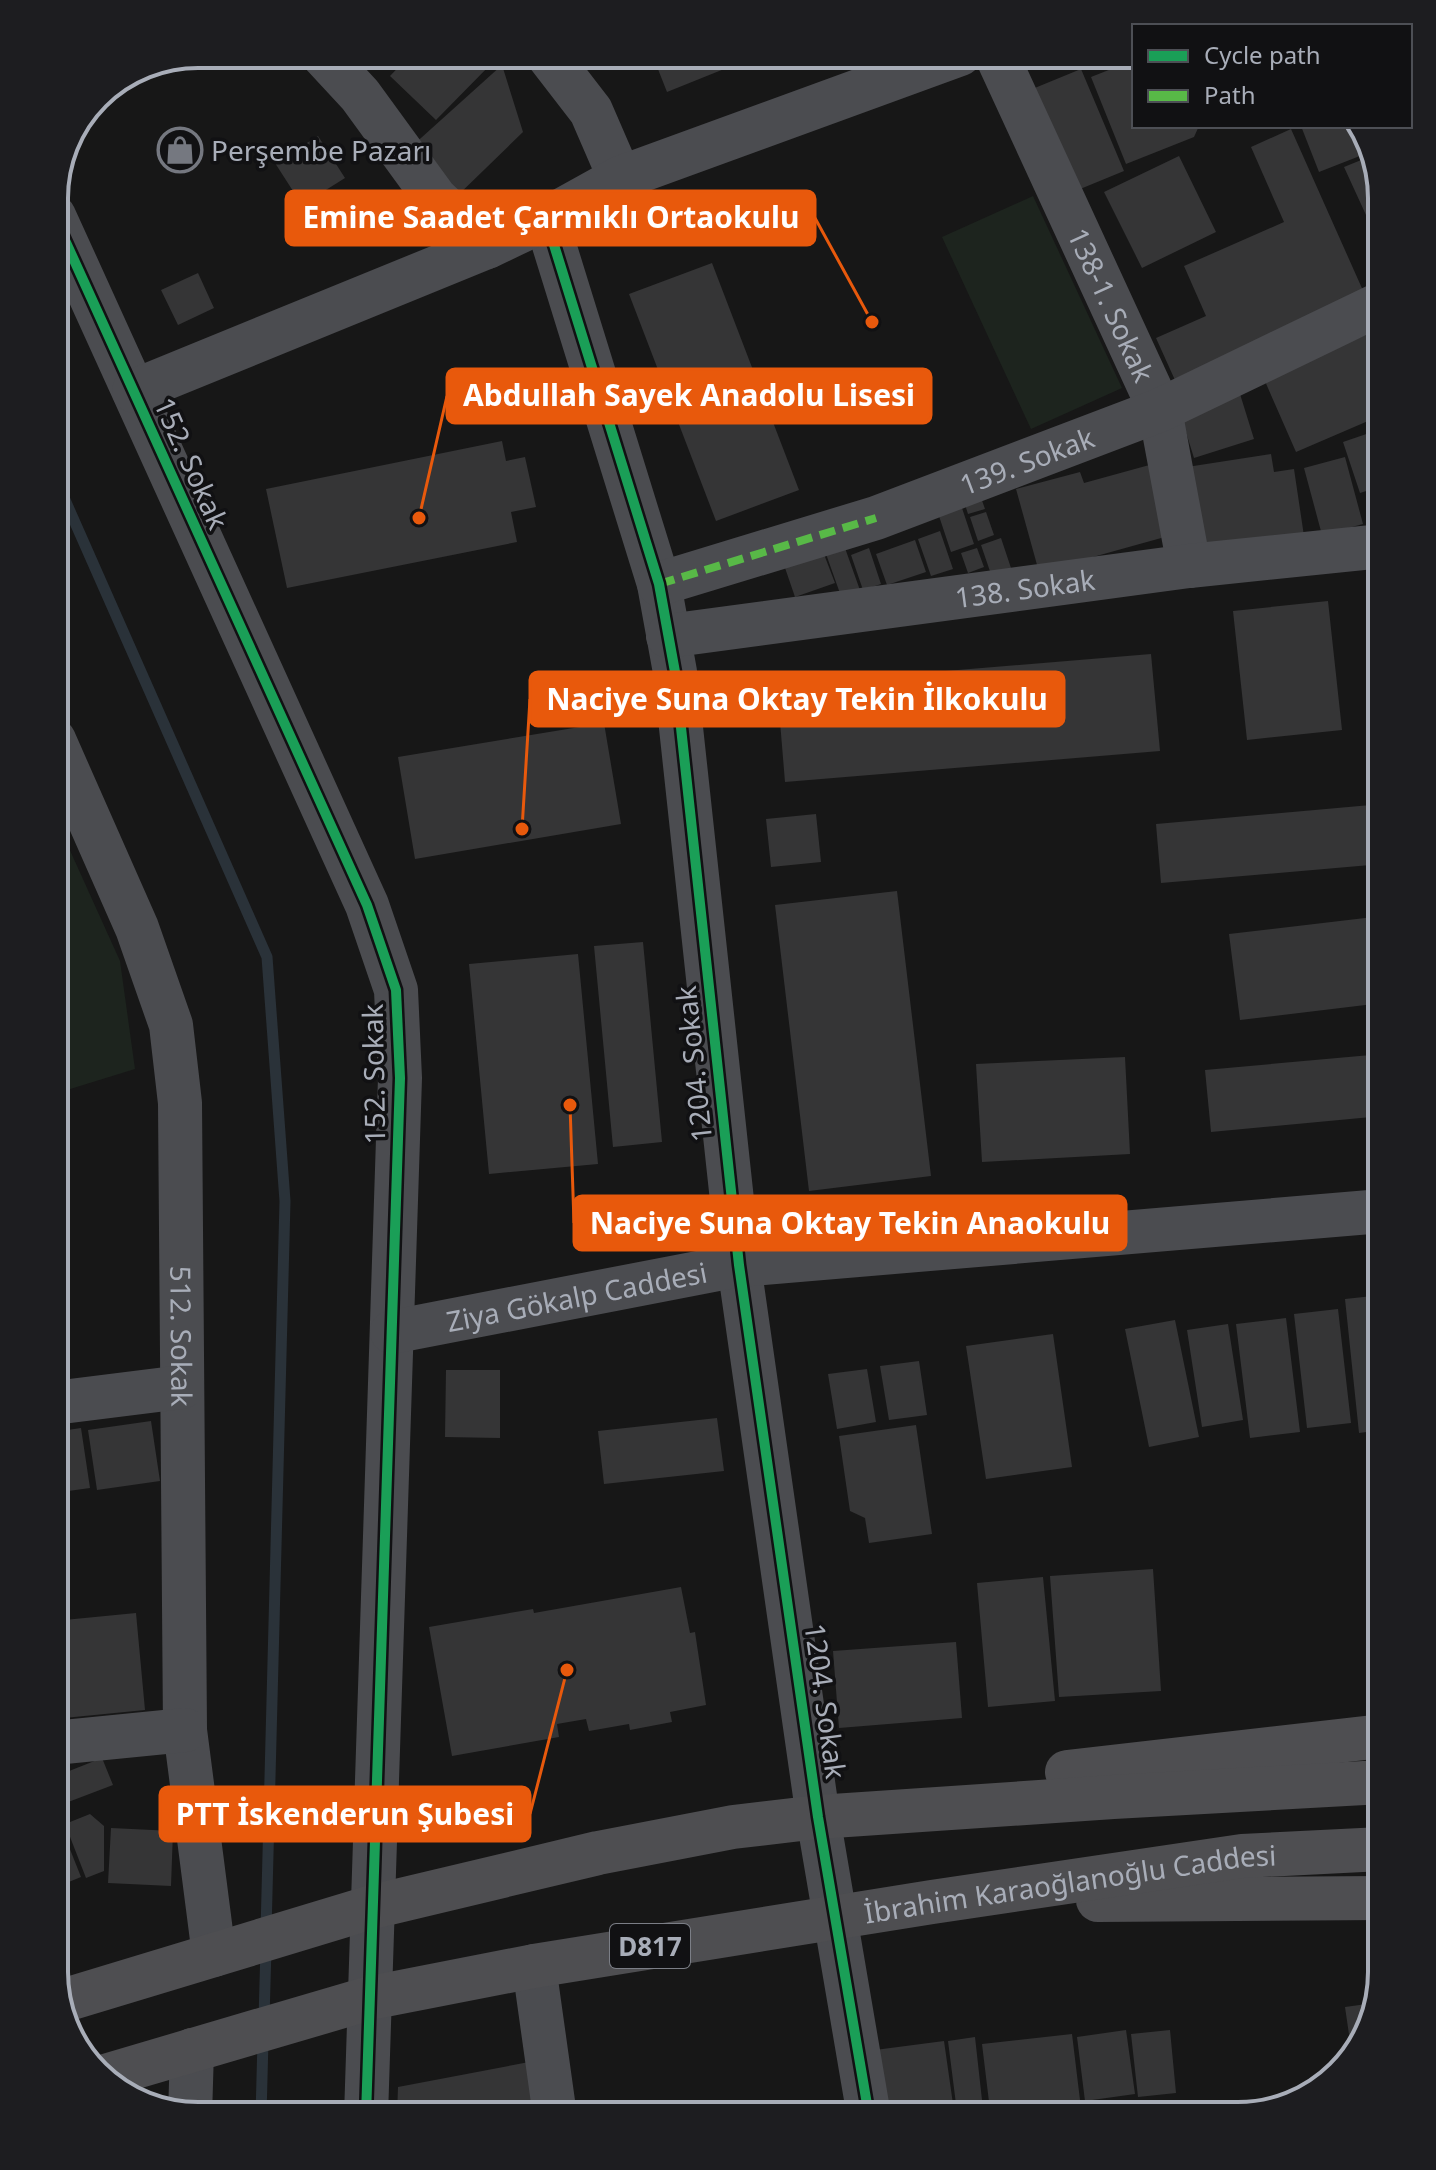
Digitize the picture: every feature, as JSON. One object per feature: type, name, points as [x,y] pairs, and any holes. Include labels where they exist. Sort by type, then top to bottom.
[{"type":"highway","points":[[898,1813],[1030,1776],[1368,1738]]},
{"type":"highway","points":[[71,1998],[372,1907],[598,1853],[733,1827],[818,1817],[1368,1783]]},
{"type":"highway","name":"İbrahim Karaoğlanoğlu Caddesi","points":[[116,2073],[370,1998],[534,1966],[1242,1856],[1368,1850]]},
{"type":"highway","points":[[932,1902],[1368,1898]]},
{"type":"street","points":[[335,68],[360,95],[435,198],[487,247]]},
{"type":"street","points":[[558,68],[591,111],[620,178]]},
{"type":"street","name":"138-1. Sokak","points":[[1002,68],[1160,410],[1189,566]]},
{"type":"street","points":[[134,391],[487,247],[620,178],[873,69]]},
{"type":"street","name":"1204. Sokak","points":[[546,219],[659,584],[668,636],[739,1265],[818,1817],[867,2102]]},
{"type":"street","name":"152. Sokak","points":[[68,247],[367,905],[396,990],[400,1078],[366,2102]]},
{"type":"street","name":"139. Sokak","points":[[659,584],[876,518],[1160,410],[1368,310]]},
{"type":"street","name":"138. Sokak","points":[[668,636],[1189,566],[1368,547]]},
{"type":"street","name":"512. Sokak","points":[[68,772],[137,928],[171,1025],[180,1103],[185,1730],[214,1955]]},
{"type":"street","name":"Ziya Gökalp Caddesi","points":[[392,1332],[739,1265],[1368,1212]]},
{"type":"street","points":[[68,1401],[182,1387]]},
{"type":"street","points":[[68,1742],[185,1730]]},
{"type":"street","points":[[534,1966],[553,2102]]},
{"type":"street","points":[[190,2102],[192,2050]]},
{"type":"shaded area","points":[[1033,196],[1122,388],[1031,429],[942,237]]},
{"type":"shaded area","points":[[68,846],[120,961],[135,1069],[68,1090]]},
{"type":"building","points":[[398,68],[487,68],[436,120],[390,76]]},
{"type":"building","points":[[499,68],[503,68],[523,132],[452,201],[411,147]]},
{"type":"building","points":[[658,68],[727,68],[667,92]]},
{"type":"building","points":[[1114,68],[1132,68],[1132,128],[1198,128],[1194,137],[1126,164],[1091,77]]},
{"type":"building","points":[[1081,69],[1124,171],[1068,194],[1025,92]]},
{"type":"building","points":[[1302,128],[1347,128],[1361,156],[1319,172]]},
{"type":"building","points":[[1291,129],[1368,304],[1179,389],[1156,338],[1206,316],[1184,266],[1284,222],[1251,147]]},
{"type":"building","points":[[318,136],[345,178],[302,205],[275,163]]},
{"type":"building","points":[[1179,156],[1216,232],[1142,268],[1104,192]]},
{"type":"building","points":[[1362,160],[1367,181],[1368,214],[1366,215],[1344,167]]},
{"type":"building","points":[[712,263],[799,490],[716,521],[629,294]]},
{"type":"building","points":[[198,273],[214,308],[178,325],[161,290]]},
{"type":"building","points":[[1368,334],[1368,421],[1296,452],[1264,379]]},
{"type":"building","points":[[1240,394],[1254,439],[1194,458],[1180,413]]},
{"type":"building","points":[[1368,433],[1368,490],[1360,493],[1343,442]]},
{"type":"building","points":[[502,441],[506,461],[525,457],[536,507],[511,512],[517,542],[287,588],[266,489]]},
{"type":"building","points":[[1271,454],[1274,472],[1294,469],[1304,536],[1200,551],[1187,467]]},
{"type":"building","points":[[1345,457],[1363,524],[1322,535],[1304,468]]},
{"type":"building","points":[[1153,464],[1172,535],[1039,572],[1016,489],[1080,472],[1084,483]]},
{"type":"building","points":[[978,489],[985,509],[968,514],[962,495]]},
{"type":"building","points":[[962,508],[974,544],[951,552],[939,516]]},
{"type":"building","points":[[986,512],[994,535],[978,541],[970,517]]},
{"type":"building","points":[[940,531],[953,569],[931,576],[918,539]]},
{"type":"building","points":[[1001,538],[1014,577],[994,583],[981,545]]},
{"type":"building","points":[[915,540],[926,572],[887,585],[876,554]]},
{"type":"building","points":[[845,548],[861,593],[842,599],[826,554]]},
{"type":"building","points":[[869,548],[881,584],[863,590],[851,555]]},
{"type":"building","points":[[977,548],[984,567],[968,573],[961,553]]},
{"type":"building","points":[[822,549],[835,583],[795,597],[783,562]]},
{"type":"building","points":[[1328,601],[1342,730],[1247,740],[1233,611]]},
{"type":"building","points":[[1151,654],[1160,751],[785,782],[777,685]]},
{"type":"building","points":[[604,723],[621,824],[415,859],[398,757]]},
{"type":"building","points":[[1368,805],[1368,865],[1161,883],[1156,824]]},
{"type":"building","points":[[816,814],[821,862],[771,867],[766,819]]},
{"type":"building","points":[[897,891],[931,1176],[809,1191],[775,905]]},
{"type":"building","points":[[1368,918],[1368,1005],[1240,1020],[1229,934]]},
{"type":"building","points":[[643,942],[662,1142],[613,1147],[594,946]]},
{"type":"building","points":[[578,954],[598,1164],[489,1174],[469,964]]},
{"type":"building","points":[[1368,1055],[1368,1117],[1211,1132],[1205,1070]]},
{"type":"building","points":[[1125,1057],[1130,1154],[982,1162],[976,1064]]},
{"type":"building","points":[[1368,1297],[1368,1432],[1359,1433],[1345,1299]]},
{"type":"building","points":[[1338,1309],[1351,1423],[1307,1428],[1294,1314]]},
{"type":"building","points":[[1286,1318],[1300,1432],[1250,1438],[1236,1324]]},
{"type":"building","points":[[1175,1320],[1199,1437],[1149,1447],[1125,1329]]},
{"type":"building","points":[[1228,1324],[1243,1420],[1202,1427],[1187,1330]]},
{"type":"building","points":[[1053,1334],[1072,1467],[986,1479],[966,1346]]},
{"type":"building","points":[[919,1361],[927,1415],[889,1420],[880,1366]]},
{"type":"building","points":[[867,1369],[876,1422],[837,1429],[828,1374]]},
{"type":"building","points":[[446,1370],[500,1370],[500,1438],[445,1437]]},
{"type":"building","points":[[717,1418],[724,1471],[604,1484],[598,1431]]},
{"type":"building","points":[[151,1421],[160,1481],[97,1490],[88,1430]]},
{"type":"building","points":[[916,1425],[932,1534],[869,1543],[865,1518],[850,1511],[839,1436]]},
{"type":"building","points":[[81,1428],[90,1488],[68,1491],[68,1430]]},
{"type":"building","points":[[1153,1569],[1161,1691],[1059,1697],[1050,1576]]},
{"type":"building","points":[[1043,1577],[1055,1701],[988,1707],[977,1583]]},
{"type":"building","points":[[681,1587],[690,1633],[695,1632],[706,1705],[670,1712],[672,1722],[630,1730],[629,1724],[589,1731],[586,1719],[557,1724],[559,1737],[452,1756],[429,1627],[533,1609],[534,1613]]},
{"type":"building","points":[[136,1613],[145,1710],[68,1718],[68,1620]]},
{"type":"building","points":[[956,1642],[962,1718],[839,1728],[833,1651]]},
{"type":"building","points":[[102,1758],[113,1785],[68,1802],[68,1771]]},
{"type":"building","points":[[90,1814],[104,1826],[104,1871],[86,1878],[68,1832],[68,1823]]},
{"type":"building","points":[[111,1828],[173,1831],[171,1886],[108,1883]]},
{"type":"building","points":[[68,1844],[81,1877],[68,1882]]},
{"type":"building","points":[[1364,2004],[1350,2039],[1345,2007]]},
{"type":"building","points":[[1126,2030],[1135,2094],[1085,2101],[1077,2037]]},
{"type":"building","points":[[1170,2030],[1176,2093],[1138,2097],[1131,2034]]},
{"type":"building","points":[[1072,2034],[1080,2100],[989,2102],[982,2044]]},
{"type":"building","points":[[975,2037],[982,2102],[956,2102],[948,2041]]},
{"type":"building","points":[[944,2041],[953,2102],[882,2102],[875,2050]]},
{"type":"building","points":[[529,2062],[534,2102],[397,2102],[398,2087]]},
{"type":"waterway","points":[[68,507],[267,957],[285,1201],[266,1931]]},
{"type":"waterway","points":[[264,2019],[266,1948]]},
{"type":"waterway","points":[[261,2102],[263,2040]]},
{"type":"marked path","points":[[659,584],[876,518]]},
{"type":"cycle path","points":[[546,219],[659,584],[675,672],[739,1265],[818,1817],[867,2102]]},
{"type":"cycle path","points":[[68,247],[367,905],[396,990],[400,1078],[366,2102]]},
{"type":"place","name":"Perşembe Pazarı","points":[[180,150]]},
{"type":"place","name":"Emine Saadet Çarmıklı Ortaokulu","points":[[872,322]]},
{"type":"place","name":"Abdullah Sayek Anadolu Lisesi","points":[[419,518]]},
{"type":"place","name":"Naciye Suna Oktay Tekin İlkokulu","points":[[522,829]]},
{"type":"place","name":"Naciye Suna Oktay Tekin Anaokulu","points":[[570,1105]]},
{"type":"place","name":"PTT İskenderun Şubesi","points":[[567,1670]]}]
